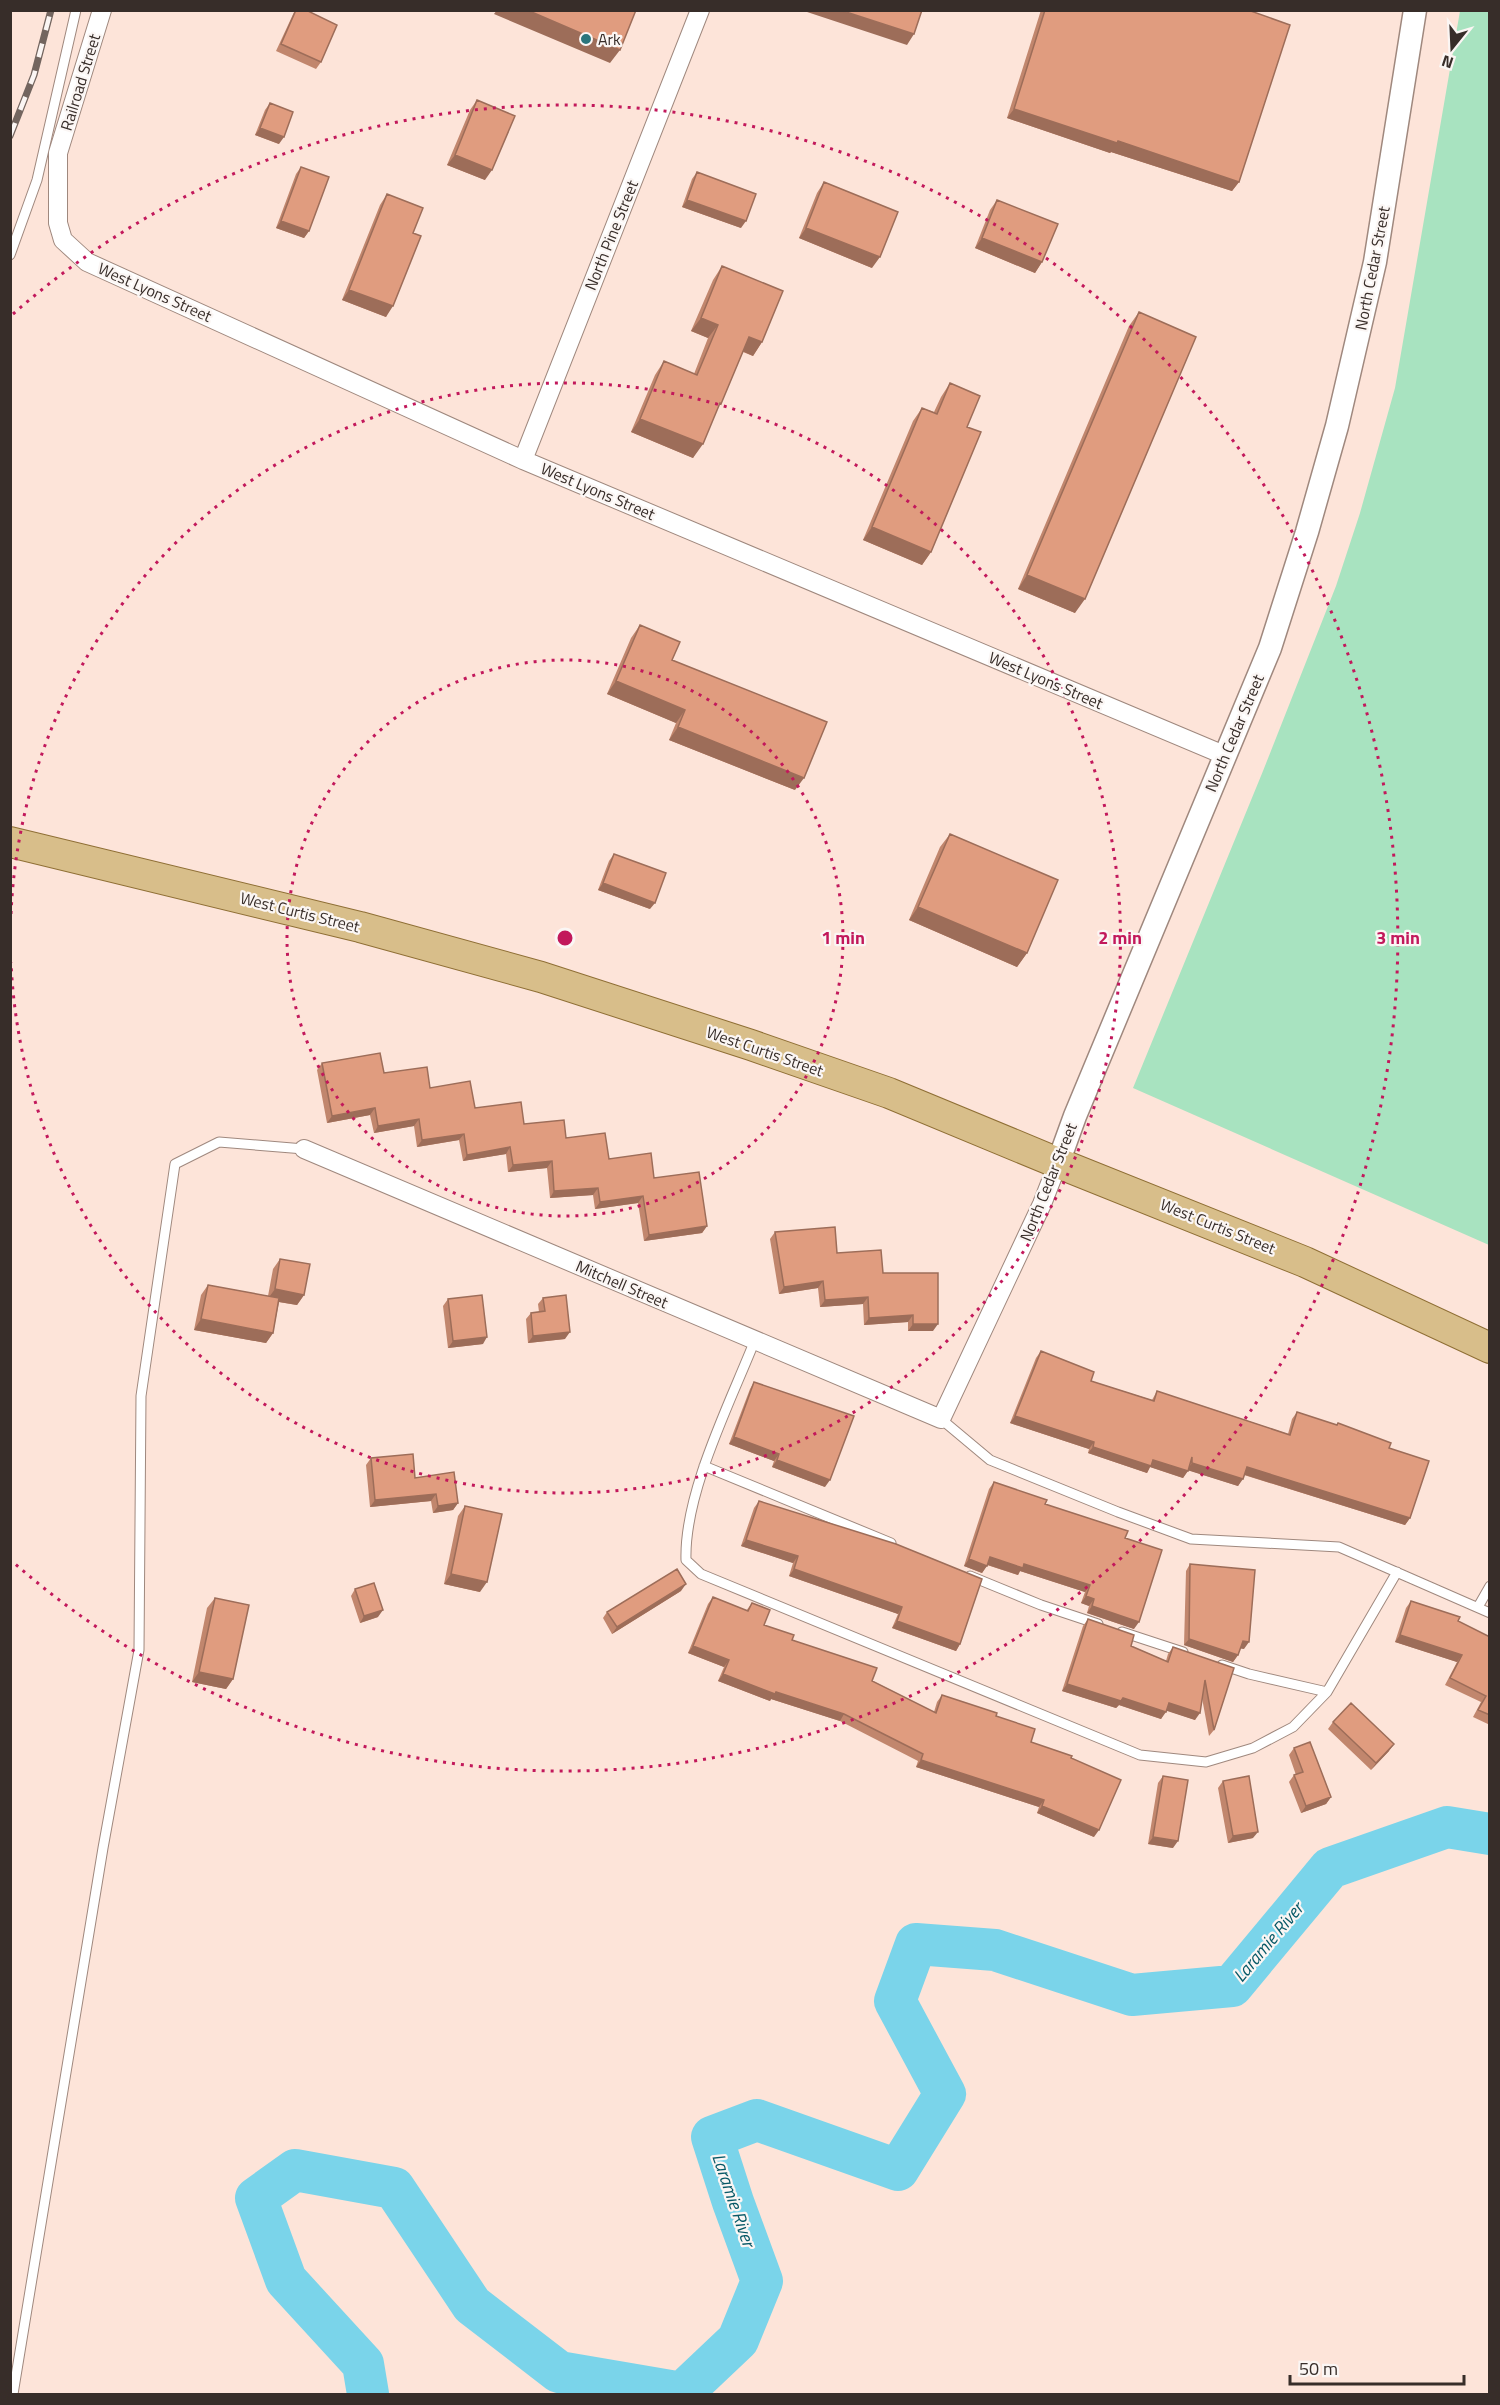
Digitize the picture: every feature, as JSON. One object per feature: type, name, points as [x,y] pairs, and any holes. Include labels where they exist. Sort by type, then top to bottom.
[{"type":"main road","name":"West Curtis Street","points":[[10,842],[360,927],[541,977],[889,1093],[1305,1262],[1490,1348]]},
{"type":"street","name":"Railroad Street","points":[[58,153],[102,10]]},
{"type":"street","name":"North Pine Street","points":[[523,460],[700,10]]},
{"type":"street","name":"North Cedar Street","points":[[940,1419],[1042,1204],[1075,1116],[1269,648],[1307,532],[1337,426],[1375,261],[1415,10]]},
{"type":"street","name":"West Lyons Street","points":[[58,153],[58,223],[63,240],[87,262],[523,460],[1224,755]]},
{"type":"street","name":"Mitchell Street","points":[[304,1149],[940,1419]]},
{"type":"lane","points":[[10,255],[37,180],[76,10]]},
{"type":"lane","points":[[13,2394],[103,1848],[139,1650],[141,1396],[175,1164],[219,1142],[304,1149]]},
{"type":"lane","points":[[755,1340],[704,1466],[685,1538],[686,1560],[702,1574],[1140,1755],[1206,1762],[1253,1748],[1293,1726],[1327,1692],[1397,1572]]},
{"type":"lane","points":[[940,1419],[990,1460],[1191,1539],[1339,1547],[1490,1613]]},
{"type":"lane","points":[[704,1466],[900,1546]]},
{"type":"lane","points":[[965,1574],[1041,1605],[1107,1627]]},
{"type":"lane","points":[[1478,1607],[1490,1586]]},
{"type":"lane","points":[[1118,1630],[1194,1656]]},
{"type":"lane","points":[[1216,1663],[1249,1674],[1327,1692]]},
{"type":"green space","points":[[1460,11],[1490,11],[1489,1245],[1133,1088],[1263,771],[1336,586],[1360,513],[1395,388]]},
{"type":"building","points":[[296,10],[306,10],[337,25],[321,62],[281,44]]},
{"type":"building","points":[[527,10],[636,10],[620,50]]},
{"type":"building","points":[[840,10],[922,10],[914,34]]},
{"type":"building","points":[[1045,10],[1248,10],[1290,25],[1239,182],[1014,109]]},
{"type":"building","points":[[477,100],[515,116],[492,170],[455,155]]},
{"type":"building","points":[[270,103],[293,112],[284,137],[260,128]]},
{"type":"building","points":[[301,167],[329,177],[309,231],[281,221]]},
{"type":"building","points":[[697,172],[756,194],[746,221],[687,200]]},
{"type":"building","points":[[824,182],[898,212],[880,257],[806,228]]},
{"type":"building","points":[[387,194],[423,208],[413,233],[421,236],[393,306],[349,290]]},
{"type":"building","points":[[997,200],[1058,224],[1042,262],[982,238]]},
{"type":"building","points":[[722,266],[783,291],[762,342],[749,337],[703,444],[640,419],[664,361],[697,375],[718,325],[701,318]]},
{"type":"building","points":[[1139,312],[1196,337],[1085,599],[1027,575]]},
{"type":"building","points":[[950,383],[980,396],[967,427],[981,432],[931,552],[872,527],[922,408],[937,414]]},
{"type":"building","points":[[640,625],[680,642],[672,660],[827,722],[804,778],[678,727],[685,710],[616,681]]},
{"type":"building","points":[[950,834],[1058,880],[1027,953],[918,907]]},
{"type":"building","points":[[614,854],[666,873],[655,903],[603,883]]},
{"type":"building","points":[[380,1053],[384,1073],[427,1067],[430,1088],[470,1081],[475,1108],[521,1102],[524,1124],[564,1120],[566,1138],[605,1133],[609,1159],[651,1153],[654,1178],[699,1172],[707,1226],[649,1235],[643,1196],[600,1202],[598,1188],[554,1191],[552,1161],[513,1165],[510,1147],[467,1155],[464,1134],[422,1140],[419,1119],[378,1126],[375,1108],[332,1116],[322,1063]]},
{"type":"building","points":[[835,1227],[837,1253],[881,1250],[883,1273],[938,1273],[938,1324],[913,1324],[913,1315],[869,1318],[868,1297],[825,1300],[823,1281],[784,1287],[775,1232]]},
{"type":"building","points":[[280,1259],[310,1264],[304,1295],[275,1289]]},
{"type":"building","points":[[208,1285],[279,1298],[273,1333],[201,1319]]},
{"type":"building","points":[[482,1295],[487,1337],[453,1341],[448,1299]]},
{"type":"building","points":[[566,1295],[570,1332],[533,1336],[531,1313],[545,1311],[543,1298]]},
{"type":"building","points":[[1041,1351],[1094,1372],[1091,1381],[1154,1401],[1157,1391],[1290,1435],[1297,1412],[1337,1425],[1338,1423],[1391,1443],[1389,1448],[1429,1461],[1410,1518],[1247,1467],[1243,1479],[1192,1463],[1192,1457],[1188,1471],[1153,1460],[1151,1466],[1093,1447],[1094,1442],[1015,1416]]},
{"type":"building","points":[[754,1382],[854,1416],[830,1480],[777,1460],[779,1454],[734,1437]]},
{"type":"building","points":[[413,1454],[415,1478],[454,1472],[458,1503],[438,1506],[436,1494],[375,1500],[371,1458]]},
{"type":"building","points":[[994,1482],[1047,1500],[1045,1504],[1128,1531],[1125,1538],[1162,1550],[1139,1622],[1092,1606],[1094,1599],[1086,1596],[1090,1585],[1024,1564],[1023,1568],[990,1557],[987,1566],[969,1559]]},
{"type":"building","points":[[759,1501],[896,1544],[982,1579],[960,1644],[897,1621],[902,1607],[794,1569],[798,1556],[746,1540]]},
{"type":"building","points":[[465,1506],[502,1514],[487,1582],[451,1574]]},
{"type":"building","points":[[1190,1564],[1255,1570],[1249,1642],[1243,1641],[1238,1655],[1189,1639]]},
{"type":"building","points":[[677,1569],[686,1584],[617,1627],[607,1612]]},
{"type":"building","points":[[374,1583],[383,1610],[364,1616],[355,1589]]},
{"type":"building","points":[[713,1597],[748,1611],[752,1603],[770,1610],[764,1625],[794,1635],[792,1640],[877,1668],[872,1681],[936,1713],[942,1695],[997,1713],[996,1716],[1035,1729],[1031,1742],[1072,1756],[1071,1758],[1121,1780],[1099,1830],[1042,1806],[1044,1800],[921,1760],[923,1754],[844,1714],[776,1692],[775,1694],[723,1674],[729,1660],[693,1646]]},
{"type":"building","points":[[215,1598],[249,1605],[233,1679],[199,1672]]},
{"type":"building","points":[[1411,1601],[1460,1617],[1458,1621],[1490,1637],[1490,1715],[1478,1710],[1486,1696],[1450,1678],[1462,1655],[1400,1635]]},
{"type":"building","points":[[1088,1619],[1134,1635],[1131,1646],[1168,1662],[1173,1647],[1234,1668],[1214,1730],[1205,1680],[1200,1713],[1169,1703],[1166,1712],[1067,1684]]},
{"type":"building","points":[[1351,1703],[1394,1744],[1376,1763],[1333,1722]]},
{"type":"building","points":[[1310,1742],[1331,1797],[1306,1806],[1294,1775],[1303,1772],[1294,1748]]},
{"type":"building","points":[[1163,1776],[1188,1780],[1178,1841],[1153,1837]]},
{"type":"building","points":[[1249,1776],[1258,1832],[1233,1836],[1223,1781]]},
{"type":"waterway","name":"Laramie River","points":[[368,2394],[363,2364],[286,2280],[256,2198],[295,2170],[394,2188],[472,2305],[559,2372],[682,2393],[738,2340],[762,2281],[712,2137],[757,2120],[898,2170],[945,2094],[895,2001],[916,1944],[995,1950],[1132,1995],[1232,1986],[1330,1868],[1447,1827],[1490,1834]]},
{"type":"railway","points":[[10,136],[34,75],[51,10]]},
{"type":"place","name":"Ark","points":[[586,39]]}]
